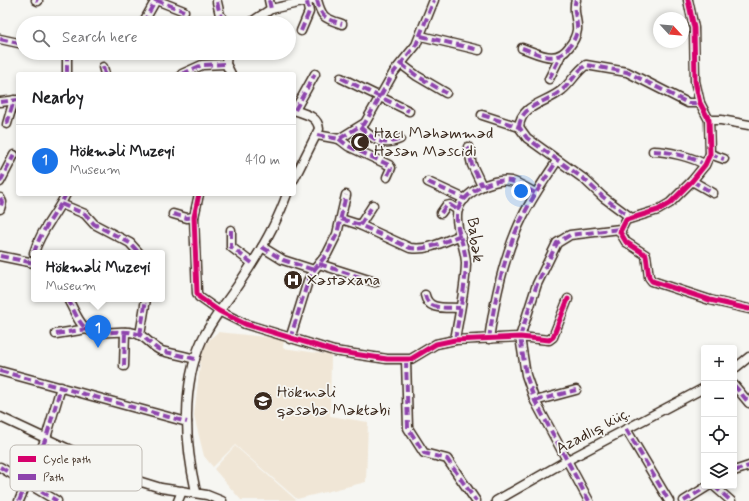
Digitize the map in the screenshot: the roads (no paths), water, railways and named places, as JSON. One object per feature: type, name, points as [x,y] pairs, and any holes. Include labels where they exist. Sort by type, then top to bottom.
[{"type":"street","points":[[147,16],[156,0],[184,11]]},
{"type":"street","points":[[268,0],[271,9]]},
{"type":"street","points":[[317,0],[321,14],[325,18],[342,24]]},
{"type":"street","points":[[339,139],[365,123],[394,72],[412,52],[421,36],[434,0]]},
{"type":"street","points":[[549,79],[560,57],[574,41],[577,30],[574,11],[576,0]]},
{"type":"street","points":[[688,0],[694,28],[695,81],[700,103],[710,120],[710,154],[705,165],[692,182],[678,196],[664,206],[630,218],[623,223],[620,229],[623,239],[646,255],[648,277],[652,281],[710,300],[749,310]]},
{"type":"street","points":[[260,16],[271,9],[310,1],[309,12],[301,30]]},
{"type":"street","points":[[217,2],[221,16]]},
{"type":"street","points":[[421,36],[479,50]]},
{"type":"street","points":[[0,39],[16,42]]},
{"type":"street","points":[[522,48],[547,56],[560,57]]},
{"type":"street","points":[[66,60],[67,72]]},
{"type":"street","points":[[226,60],[226,64],[230,72]]},
{"type":"street","points":[[186,72],[202,65],[226,64]]},
{"type":"street","points":[[402,64],[417,76],[446,93]]},
{"type":"street","points":[[519,127],[519,120],[529,108],[556,95],[586,65],[627,72],[688,103],[700,103]]},
{"type":"street","points":[[296,107],[315,74]]},
{"type":"street","points":[[341,78],[409,111]]},
{"type":"street","points":[[0,102],[16,100],[7,124]]},
{"type":"street","points":[[296,111],[314,118],[319,126],[317,135],[296,175]]},
{"type":"street","points":[[482,115],[519,127],[527,138],[584,179],[603,197],[630,218]]},
{"type":"street","points":[[710,120],[722,120],[749,125]]},
{"type":"street","points":[[360,127],[377,141],[382,143],[391,143],[400,139]]},
{"type":"street","points":[[317,135],[339,139],[348,146],[390,165],[387,177]]},
{"type":"street","points":[[468,147],[472,165],[482,186]]},
{"type":"street","points":[[653,151],[660,151],[699,161],[705,165]]},
{"type":"street","points":[[710,154],[724,159]]},
{"type":"street","points":[[0,182],[14,155]]},
{"type":"street","points":[[488,339],[495,296],[506,260],[522,217],[535,193],[557,161]]},
{"type":"street","name":"Babək","points":[[455,340],[465,283],[466,256],[457,224],[458,210],[465,199],[482,186],[500,180],[510,181],[535,193]]},
{"type":"street","points":[[428,182],[465,199]]},
{"type":"street","points":[[692,182],[713,193]]},
{"type":"street","points":[[290,339],[304,294],[316,267],[327,254],[337,234],[346,195]]},
{"type":"street","points":[[36,250],[40,236],[65,196]]},
{"type":"street","points":[[199,196],[194,217],[197,293],[203,301],[245,324],[290,339],[334,351],[387,359],[406,360],[418,356],[436,344],[455,340],[520,337],[549,340],[553,337],[568,299]]},
{"type":"street","points":[[196,492],[188,451],[187,422],[188,402],[195,359],[202,340],[219,311],[252,263],[274,226],[286,196]]},
{"type":"street","points":[[0,198],[2,202],[0,209]]},
{"type":"street","points":[[61,204],[85,214],[94,224],[130,243],[136,250]]},
{"type":"street","points":[[360,225],[373,205]]},
{"type":"street","points":[[441,213],[446,206],[450,205],[458,210]]},
{"type":"street","points":[[173,214],[187,218],[194,217]]},
{"type":"street","points":[[341,219],[360,225],[410,248],[426,248],[461,235]]},
{"type":"street","points":[[589,501],[566,461],[535,401],[526,375],[520,337],[537,284],[557,243],[570,235],[620,229]]},
{"type":"street","points":[[231,230],[231,247],[252,263]]},
{"type":"street","points":[[262,247],[283,260],[374,282]]},
{"type":"street","points":[[0,256],[31,258]]},
{"type":"street","points":[[424,295],[426,302],[430,306],[460,308]]},
{"type":"street","points":[[70,302],[81,322],[87,329]]},
{"type":"street","points":[[140,335],[146,302]]},
{"type":"street","points":[[56,334],[87,329],[95,331],[125,332],[140,335],[154,347],[162,351],[195,359]]},
{"type":"street","points":[[124,366],[125,332]]},
{"type":"street","points":[[737,367],[749,357]]},
{"type":"street","points":[[406,360],[408,428],[424,453],[448,459],[476,501]]},
{"type":"street","points":[[0,371],[187,422]]},
{"type":"street","points":[[43,445],[61,387]]},
{"type":"street","points":[[737,389],[749,403]]},
{"type":"street","points":[[535,401],[576,390]]},
{"type":"street","name":"Azadlıq küç.","points":[[496,501],[566,461],[701,390]]},
{"type":"street","points":[[0,417],[61,445]]},
{"type":"street","points":[[626,429],[669,501]]},
{"type":"street","points":[[737,470],[749,466]]},
{"type":"street","points":[[0,467],[10,473]]},
{"type":"street","points":[[142,482],[161,488],[196,492],[222,501]]},
{"type":"street","points":[[684,501],[703,489]]},
{"type":"street","points":[[717,489],[731,501]]},
{"type":"street","points":[[19,501],[23,491]]},
{"type":"street","points":[[40,491],[57,501]]},
{"type":"street","points":[[178,501],[182,491]]},
{"type":"place","name":"Hacı Məhəmməd Həsən Məscidi","points":[[360,142]]},
{"type":"place","name":"Xəstəxana","points":[[293,280]]},
{"type":"place","name":"Hökməli Muzeyi","points":[[98,348]]},
{"type":"place","name":"Hökməli qəsəbə Məktəbi","points":[[263,401]]}]
